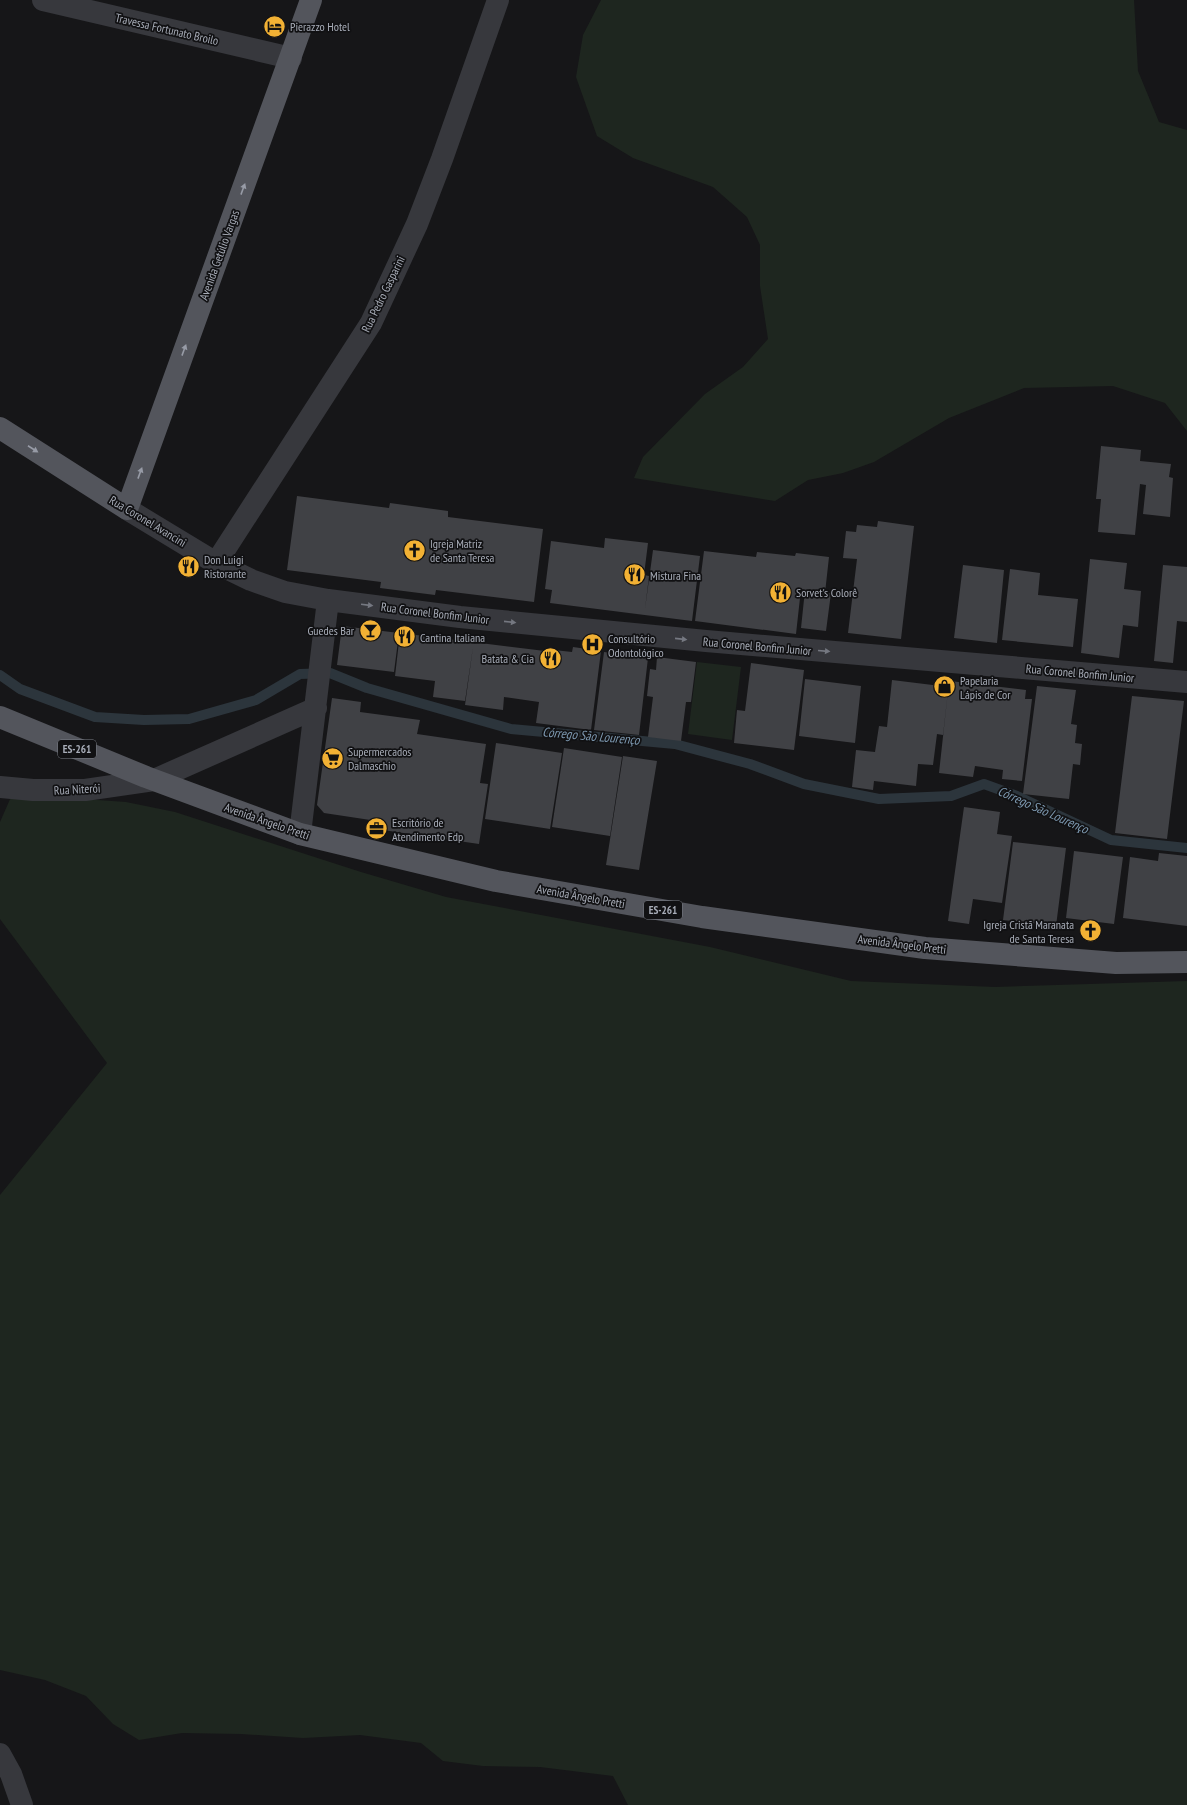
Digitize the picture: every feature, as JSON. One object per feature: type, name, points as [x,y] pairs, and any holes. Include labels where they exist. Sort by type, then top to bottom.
[{"type":"main road","name":"Avenida Getúlio Vargas","points":[[127,509],[312,0]]},
{"type":"main road","name":"Rua Coronel Avancini","points":[[0,428],[127,509]]},
{"type":"main road","name":"Avenida Ângelo Pretti","points":[[0,717],[154,780],[300,834],[496,881],[702,917],[925,948],[1116,963],[1187,962]]},
{"type":"street","name":"Travessa Fortunato Broilo","points":[[43,0],[291,58]]},
{"type":"street","name":"Rua Pedro Gasparini","points":[[216,563],[370,323],[417,224],[442,159],[498,0]]},
{"type":"street","name":"Rua Coronel Avancini","points":[[127,509],[216,563],[251,580],[285,592],[328,600]]},
{"type":"street","points":[[300,834],[328,600]]},
{"type":"street","name":"Rua Coronel Bonfim Junior","points":[[328,600],[460,616],[706,641],[1187,682]]},
{"type":"street","name":"Rua Niterói","points":[[0,787],[33,790],[85,790],[154,780],[316,708]]},
{"type":"street","points":[[0,1754],[11,1774],[22,1805]]},
{"type":"shaded area","points":[[601,0],[1134,0],[1138,71],[1159,122],[1187,130],[1187,431],[1165,403],[1113,386],[1024,388],[949,418],[874,462],[843,473],[808,480],[775,501],[634,478],[643,457],[705,394],[743,367],[768,339],[760,286],[760,245],[747,217],[713,187],[633,158],[597,136],[576,77],[583,35]]},
{"type":"shaded area","points":[[697,662],[741,667],[732,740],[688,734]]},
{"type":"shaded area","points":[[11,797],[69,798],[126,802],[175,812],[361,872],[446,897],[710,947],[851,981],[995,987],[1187,981],[1187,1805],[628,1805],[613,1776],[540,1767],[483,1766],[443,1761],[421,1743],[360,1735],[303,1738],[241,1734],[182,1733],[139,1740],[113,1724],[86,1696],[45,1680],[0,1670],[0,1195],[107,1063],[0,919],[0,822]]},
{"type":"building","points":[[1101,446],[1141,450],[1140,461],[1171,464],[1169,477],[1173,478],[1170,517],[1143,514],[1146,485],[1140,484],[1135,535],[1098,532],[1101,499],[1096,499]]},
{"type":"building","name":"Igreja Matriz de Santa Teresa","points":[[297,496],[389,508],[390,503],[448,511],[448,517],[543,529],[534,602],[436,590],[435,595],[380,588],[381,582],[287,570]]},
{"type":"building","points":[[878,521],[914,526],[901,639],[848,633],[857,559],[843,558],[846,531],[856,532],[857,525],[877,527]]},
{"type":"building","points":[[605,538],[648,543],[644,575],[649,576],[645,609],[653,550],[700,556],[692,621],[550,603],[552,590],[545,589],[551,541],[604,548]]},
{"type":"building","points":[[704,551],[756,557],[757,552],[795,556],[796,553],[829,557],[825,593],[831,593],[826,631],[801,628],[805,590],[801,589],[796,634],[695,621]]},
{"type":"building","points":[[1090,559],[1127,563],[1124,589],[1141,591],[1138,627],[1123,625],[1119,658],[1081,653]]},
{"type":"building","points":[[963,565],[1004,570],[997,643],[954,638]]},
{"type":"building","points":[[1163,565],[1187,567],[1187,622],[1177,621],[1173,663],[1154,661]]},
{"type":"building","points":[[1010,569],[1040,573],[1038,595],[1078,599],[1073,647],[1002,640]]},
{"type":"building","points":[[342,626],[399,633],[394,672],[337,665]]},
{"type":"building","points":[[400,633],[545,651],[545,649],[572,652],[573,647],[601,651],[591,730],[536,723],[539,702],[504,697],[503,710],[465,705],[473,647],[465,701],[433,697],[435,681],[395,676]]},
{"type":"building","points":[[604,652],[648,658],[639,735],[594,730]]},
{"type":"building","points":[[657,657],[696,662],[691,702],[686,702],[681,741],[648,737],[653,697],[647,696],[650,669],[656,670]]},
{"type":"building","points":[[751,663],[804,670],[794,750],[734,743],[737,710],[745,711]]},
{"type":"building","points":[[805,679],[861,686],[855,743],[799,736]]},
{"type":"building","points":[[892,680],[949,687],[950,681],[1026,690],[1025,699],[1032,699],[1022,781],[1002,779],[1003,770],[975,766],[973,777],[939,773],[948,691],[943,735],[937,734],[933,765],[918,764],[916,786],[874,781],[873,790],[852,787],[856,750],[875,752],[879,726],[887,727]]},
{"type":"building","points":[[1037,686],[1076,690],[1071,724],[1077,725],[1075,743],[1082,744],[1080,765],[1073,764],[1069,799],[1023,794]]},
{"type":"building","points":[[1132,696],[1184,701],[1167,839],[1115,833]]},
{"type":"building","points":[[332,698],[361,702],[360,712],[420,720],[417,734],[486,744],[480,783],[488,784],[479,844],[376,829],[377,821],[324,813],[317,805]]},
{"type":"building","points":[[496,743],[562,753],[550,829],[485,819]]},
{"type":"building","points":[[564,748],[622,757],[610,836],[552,827]]},
{"type":"building","points":[[623,756],[657,761],[639,870],[606,865]]},
{"type":"building","points":[[964,807],[1000,812],[997,834],[1012,836],[1002,903],[973,899],[969,924],[948,921]]},
{"type":"building","points":[[1013,842],[1066,848],[1056,926],[1003,920]]},
{"type":"building","points":[[1074,851],[1123,857],[1114,924],[1066,918]]},
{"type":"building","points":[[1159,853],[1187,856],[1187,926],[1123,918],[1130,857],[1158,861]]},
{"type":"waterway","name":"Córrego São Lourenço","points":[[0,675],[20,689],[95,717],[144,720],[189,719],[256,700],[300,674],[330,673],[367,688],[511,729],[675,744],[750,764],[804,784],[879,799],[951,796],[984,784],[1017,796],[1111,840],[1187,848]]},
{"type":"place","name":"Pierazzo Hotel","points":[[275,26]]},
{"type":"place","name":"Igreja Matriz de Santa Teresa","points":[[415,550]]},
{"type":"place","name":"Don Luigi Ristorante","points":[[188,566]]},
{"type":"place","name":"Mistura Fina","points":[[635,575]]},
{"type":"place","name":"Sorvet's Colorê","points":[[781,592]]},
{"type":"place","name":"Guedes Bar","points":[[370,630]]},
{"type":"place","name":"Cantina Italiana","points":[[405,637]]},
{"type":"place","name":"Consultório Odontológico","points":[[592,645]]},
{"type":"place","name":"Batata & Cia","points":[[550,658]]},
{"type":"place","name":"Papelaria Lápis de Cor","points":[[945,687]]},
{"type":"place","name":"Supermercados Dalmaschio","points":[[332,758]]},
{"type":"place","name":"Escritório de Atendimento Edp","points":[[377,829]]},
{"type":"place","name":"Igreja Cristã Maranata de Santa Teresa","points":[[1090,931]]}]
